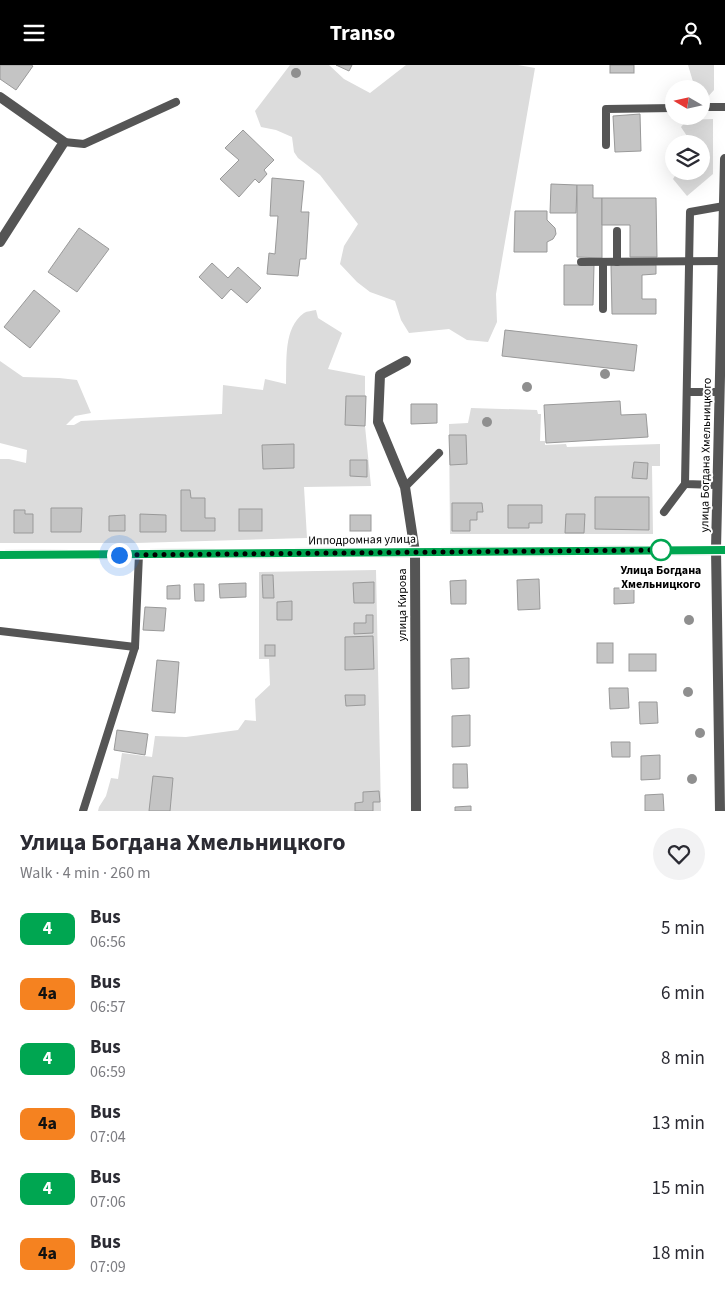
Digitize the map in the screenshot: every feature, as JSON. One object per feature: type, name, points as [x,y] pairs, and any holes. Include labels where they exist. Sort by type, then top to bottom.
[{"type":"street","points":[[0,97],[64,142],[0,242]]},
{"type":"street","name":"улица Богдана Хмельницкого","points":[[720,811],[721,550],[717,485],[725,159]]},
{"type":"street","name":"улица Кирова","points":[[406,361],[380,375],[378,422],[405,487],[415,552],[416,811]]},
{"type":"street","name":"Ипподромная улица","points":[[0,555],[721,550]]},
{"type":"lane","points":[[64,142],[84,144],[176,102]]},
{"type":"lane","points":[[606,145],[606,109],[665,107]]},
{"type":"lane","points":[[710,107],[725,107]]},
{"type":"lane","points":[[664,512],[685,484],[690,212],[724,206]]},
{"type":"lane","points":[[617,231],[618,262]]},
{"type":"lane","points":[[581,262],[723,261]]},
{"type":"lane","points":[[603,262],[604,309]]},
{"type":"lane","points":[[687,392],[720,392]]},
{"type":"lane","points":[[405,487],[439,453]]},
{"type":"lane","points":[[685,484],[717,485]]},
{"type":"lane","points":[[82,811],[134,647],[139,554]]},
{"type":"lane","points":[[0,631],[134,647]]},
{"type":"shaded area","points":[[290,65],[329,65],[344,79],[370,93],[406,65],[518,65],[535,68],[496,294],[497,322],[488,342],[467,340],[449,329],[409,333],[401,320],[395,301],[370,292],[357,282],[340,264],[344,246],[358,224],[320,175],[298,158],[294,152],[292,137],[276,130],[261,127],[255,111]]},
{"type":"shaded area","points":[[688,65],[714,65],[714,90],[710,94],[710,80],[692,80]]},
{"type":"shaded area","points":[[710,119],[713,119],[713,174],[710,177],[710,135],[686,135],[681,127],[683,125],[710,125]]},
{"type":"shaded area","points":[[674,180],[706,180],[687,196]]},
{"type":"shaded area","points":[[316,310],[318,318],[342,333],[328,369],[365,376],[365,426],[371,486],[304,487],[307,538],[136,543],[0,543],[0,459],[26,463],[27,450],[0,443],[0,361],[23,377],[77,380],[91,413],[75,416],[66,425],[74,425],[81,421],[222,414],[223,385],[263,390],[265,379],[286,384],[289,336],[292,327],[304,313]]},
{"type":"shaded area","points":[[471,408],[537,410],[538,414],[541,414],[540,441],[545,441],[545,445],[566,444],[567,447],[660,444],[660,466],[652,466],[653,534],[450,534],[449,424],[468,423]]},
{"type":"shaded area","points":[[376,570],[381,811],[98,811],[106,796],[111,778],[118,779],[122,753],[152,757],[155,736],[186,737],[238,730],[245,720],[256,721],[255,699],[270,685],[269,659],[259,659],[259,572]]},
{"type":"building","points":[[0,65],[33,66],[16,90],[0,79]]},
{"type":"building","points":[[336,65],[352,65],[349,71]]},
{"type":"building","points":[[610,65],[634,65],[634,73],[610,73]]},
{"type":"building","points":[[640,114],[641,151],[615,152],[613,116]]},
{"type":"building","points":[[243,130],[274,160],[264,170],[267,174],[259,183],[255,179],[239,197],[220,179],[239,160],[225,148]]},
{"type":"building","points":[[272,178],[304,181],[301,212],[309,212],[306,259],[300,259],[298,276],[267,274],[269,253],[275,254],[278,216],[270,216]]},
{"type":"building","points":[[551,184],[577,185],[576,213],[550,213]]},
{"type":"building","points":[[577,185],[593,185],[593,198],[602,198],[602,258],[577,257]]},
{"type":"building","points":[[602,198],[656,198],[657,257],[630,257],[630,225],[602,225]]},
{"type":"building","points":[[515,211],[547,211],[547,220],[555,228],[556,234],[553,239],[547,242],[547,252],[514,252]]},
{"type":"building","points":[[79,228],[109,249],[77,292],[48,272]]},
{"type":"building","points":[[212,263],[228,278],[238,267],[261,288],[247,303],[231,289],[222,299],[199,277]]},
{"type":"building","points":[[564,265],[594,265],[593,305],[564,305]]},
{"type":"building","points":[[611,265],[656,265],[656,274],[642,275],[642,299],[656,299],[656,314],[612,314]]},
{"type":"building","points":[[34,290],[60,311],[30,348],[4,327]]},
{"type":"building","points":[[505,330],[637,345],[634,371],[502,356]]},
{"type":"building","points":[[346,396],[366,396],[365,426],[345,425]]},
{"type":"building","points":[[620,401],[621,415],[646,414],[648,437],[546,443],[544,405]]},
{"type":"building","points":[[411,404],[437,404],[437,423],[411,424]]},
{"type":"building","points":[[449,435],[466,435],[467,464],[450,465]]},
{"type":"building","points":[[294,444],[294,468],[263,469],[262,445]]},
{"type":"building","points":[[350,460],[367,460],[367,477],[350,476]]},
{"type":"building","points":[[634,462],[648,463],[647,479],[632,478]]},
{"type":"building","points":[[181,490],[190,490],[191,498],[205,498],[205,518],[215,518],[215,531],[181,531]]},
{"type":"building","points":[[595,497],[649,497],[649,530],[595,529]]},
{"type":"building","points":[[452,503],[482,503],[483,512],[477,512],[477,520],[470,520],[470,531],[452,531]]},
{"type":"building","points":[[508,505],[542,505],[542,523],[529,523],[529,528],[508,528]]},
{"type":"building","points":[[51,508],[82,508],[81,532],[51,532]]},
{"type":"building","points":[[239,509],[262,509],[262,531],[239,531]]},
{"type":"building","points":[[14,510],[25,510],[25,514],[33,514],[33,533],[14,533]]},
{"type":"building","points":[[140,514],[166,515],[166,532],[140,532]]},
{"type":"building","points":[[566,514],[585,514],[584,533],[565,533]]},
{"type":"building","points":[[125,515],[125,531],[109,531],[109,516]]},
{"type":"building","points":[[350,515],[371,515],[371,531],[350,531]]},
{"type":"building","points":[[262,575],[273,575],[274,598],[263,598]]},
{"type":"building","points":[[539,579],[540,609],[518,610],[517,580]]},
{"type":"building","points":[[466,580],[466,604],[451,604],[450,581]]},
{"type":"building","points":[[374,582],[374,603],[354,603],[353,583]]},
{"type":"building","points":[[246,583],[246,597],[220,598],[219,584]]},
{"type":"building","points":[[194,584],[204,584],[204,601],[195,601]]},
{"type":"building","points":[[180,585],[180,599],[167,599],[167,586]]},
{"type":"building","points":[[614,588],[634,588],[634,603],[614,604]]},
{"type":"building","points":[[292,601],[292,620],[277,620],[277,602]]},
{"type":"building","points":[[145,607],[166,608],[164,631],[143,630]]},
{"type":"building","points":[[366,615],[373,615],[373,633],[354,634],[354,623],[366,623]]},
{"type":"building","points":[[373,636],[374,669],[345,670],[345,637]]},
{"type":"building","points":[[597,643],[613,643],[613,663],[597,663]]},
{"type":"building","points":[[265,645],[275,645],[275,656],[265,656]]},
{"type":"building","points":[[629,654],[656,654],[656,671],[629,671]]},
{"type":"building","points":[[469,658],[469,688],[452,689],[451,659]]},
{"type":"building","points":[[157,660],[179,662],[175,713],[152,711]]},
{"type":"building","points":[[609,688],[628,688],[629,708],[610,709]]},
{"type":"building","points":[[345,695],[365,695],[365,705],[346,706]]},
{"type":"building","points":[[639,702],[657,702],[658,723],[640,724]]},
{"type":"building","points":[[470,715],[470,746],[452,747],[452,716]]},
{"type":"building","points":[[117,730],[148,734],[145,755],[114,750]]},
{"type":"building","points":[[611,742],[630,742],[630,757],[612,757]]},
{"type":"building","points":[[660,755],[660,779],[641,780],[641,756]]},
{"type":"building","points":[[453,764],[467,764],[468,788],[453,788]]},
{"type":"building","points":[[153,776],[173,778],[170,811],[149,811]]},
{"type":"building","points":[[379,791],[380,802],[373,802],[373,811],[355,811],[355,803],[363,802],[363,792]]},
{"type":"building","points":[[663,794],[664,811],[645,811],[645,795]]},
{"type":"building","points":[[471,806],[471,811],[455,811],[455,807]]},
{"type":"bus line","name":"4","points":[[0,555],[725,550]]},
{"type":"place","name":"Улица Богдана Хмельницкого","points":[[661,550]]},
{"type":"route","points":[[119,555],[661,550]]}]
